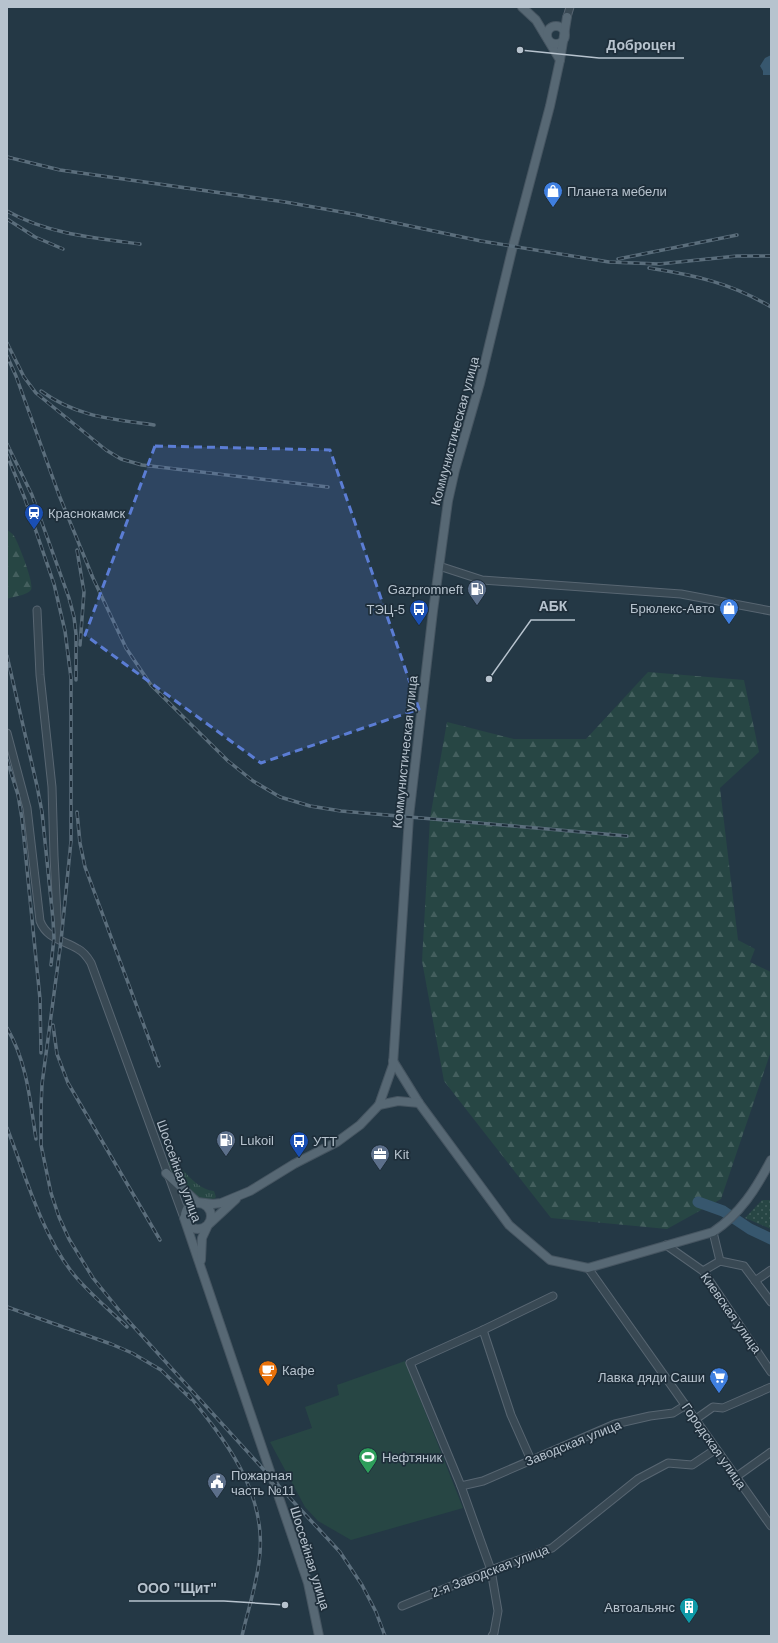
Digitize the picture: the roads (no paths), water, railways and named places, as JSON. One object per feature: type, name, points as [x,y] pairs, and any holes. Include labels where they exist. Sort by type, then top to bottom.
[{"type":"main road","points":[[522,7],[536,20],[551,42],[556,44],[561,42],[564,36],[563,29],[558,26],[546,25],[536,20]]},
{"type":"main road","points":[[560,60],[554,52],[547,37],[547,31],[551,27],[561,24],[567,17]]},
{"type":"main road","name":"Коммунистическая улица","points":[[379,1105],[393,1061],[409,817],[439,566],[451,487],[480,383],[560,60],[567,17]]},
{"type":"main road","points":[[393,1061],[419,1103],[509,1226],[550,1260],[588,1268],[713,1232],[726,1224],[739,1211],[757,1186],[771,1160]]},
{"type":"main road","points":[[395,1078],[403,1079],[409,1089],[407,1096],[398,1102],[390,1099],[386,1089],[386,1085],[391,1079],[395,1078]]},
{"type":"main road","points":[[239,1196],[213,1204],[197,1202],[187,1207],[184,1212],[184,1218],[190,1227],[196,1230],[202,1229],[239,1196],[294,1164],[337,1142],[360,1125],[379,1105],[398,1102],[419,1103]]},
{"type":"main road","points":[[166,1173],[197,1202],[207,1207],[210,1211],[211,1217],[202,1238],[200,1265]]},
{"type":"main road","name":"Шоссейная улица","points":[[184,1218],[308,1583],[319,1636]]},
{"type":"street","name":"Коммунистическая улица","points":[[567,17],[570,7]]},
{"type":"street","points":[[439,566],[482,580],[681,594],[771,611]]},
{"type":"street","points":[[37,610],[40,675],[52,787],[58,935]]},
{"type":"street","name":"Шоссейная улица","points":[[7,733],[27,808],[42,928],[49,935],[79,949],[91,963],[166,1173],[184,1218]]},
{"type":"street","points":[[713,1232],[720,1261]]},
{"type":"street","name":"Киевская улица","points":[[666,1245],[703,1271],[771,1372]]},
{"type":"street","points":[[703,1271],[720,1261],[744,1266],[771,1302]]},
{"type":"street","name":"Городская улица","points":[[588,1268],[771,1526]]},
{"type":"street","points":[[754,1280],[771,1270]]},
{"type":"street","points":[[492,1636],[494,1633],[498,1611],[491,1570],[461,1486],[410,1363],[553,1296]]},
{"type":"street","points":[[483,1330],[510,1415],[531,1460]]},
{"type":"street","points":[[696,1419],[712,1407],[723,1408],[771,1387]]},
{"type":"street","name":"Заводская улица","points":[[461,1486],[483,1481],[615,1424],[650,1416],[673,1413],[686,1405]]},
{"type":"street","name":"2-я Заводская улица","points":[[402,1606],[491,1570],[552,1548],[638,1479],[668,1463],[692,1465],[716,1449]]},
{"type":"street","points":[[736,1477],[771,1452]]},
{"type":"water","points":[[771,55],[771,75],[763,75],[763,71],[760,66],[765,58]]},
{"type":"waterway","points":[[698,1202],[723,1211],[750,1229],[771,1239]]},
{"type":"railway","points":[[7,157],[60,170],[285,202],[353,214],[481,241],[609,262],[659,264],[737,256],[771,256]]},
{"type":"railway","points":[[7,211],[23,219],[55,230],[89,237],[140,244]]},
{"type":"railway","points":[[7,219],[35,237],[63,249]]},
{"type":"railway","points":[[618,259],[737,235]]},
{"type":"railway","points":[[649,268],[712,281],[741,292],[771,307]]},
{"type":"railway","points":[[7,343],[24,377],[36,393],[106,450],[121,459],[142,465],[328,487]]},
{"type":"railway","points":[[7,356],[16,376],[59,495],[93,578],[126,648],[151,685],[228,761],[253,781],[280,797],[310,806],[341,811],[627,836]]},
{"type":"railway","points":[[41,391],[54,400],[95,416],[154,425]]},
{"type":"railway","points":[[7,444],[32,495],[69,598],[74,617],[76,634],[76,680]]},
{"type":"railway","points":[[7,455],[25,499],[54,584],[65,631],[71,678],[71,841],[61,941],[42,1084],[41,1108],[41,1145],[51,1193],[59,1217],[69,1239],[93,1278],[123,1315],[340,1552],[362,1585],[376,1612],[385,1636]]},
{"type":"railway","points":[[77,550],[84,592],[80,645]]},
{"type":"railway","points":[[7,656],[42,812],[53,920],[54,938],[51,965]]},
{"type":"railway","points":[[7,760],[18,795],[22,819],[40,999],[41,1053]]},
{"type":"railway","points":[[77,812],[80,843],[85,867],[159,1066]]},
{"type":"railway","points":[[53,1025],[57,1054],[68,1083],[160,1240]]},
{"type":"railway","points":[[7,1028],[19,1054],[27,1082],[36,1139]]},
{"type":"railway","points":[[7,1128],[34,1202],[60,1256],[84,1286],[127,1327]]},
{"type":"railway","points":[[7,1307],[132,1353],[161,1370],[191,1399]]},
{"type":"railway","points":[[188,1394],[216,1429],[240,1467],[256,1508],[260,1530],[259,1563],[242,1636]]},
{"type":"place","name":"Доброцен","points":[[520,50]]},
{"type":"place","name":"Планета мебели","points":[[553,208]]},
{"type":"place","name":"Краснокамск","points":[[34,530]]},
{"type":"place","name":"Gazpromneft","points":[[477,606]]},
{"type":"place","name":"Брюлекс-Авто","points":[[729,625]]},
{"type":"place","name":"ТЭЦ-5","points":[[419,626]]},
{"type":"place","name":"АБК","points":[[489,679]]},
{"type":"place","name":"Lukoil","points":[[226,1157]]},
{"type":"place","name":"УТТ","points":[[299,1158]]},
{"type":"place","name":"Kit","points":[[380,1171]]},
{"type":"place","name":"Кафе","points":[[268,1387]]},
{"type":"place","name":"Лавка дяди Саши","points":[[719,1394]]},
{"type":"place","name":"Нефтяник","points":[[368,1474]]},
{"type":"place","name":"Пожарная часть №11","points":[[217,1499]]},
{"type":"place","name":"ООО \"Щит\"","points":[[285,1605]]},
{"type":"place","name":"Автоальянс","points":[[689,1624]]}]
